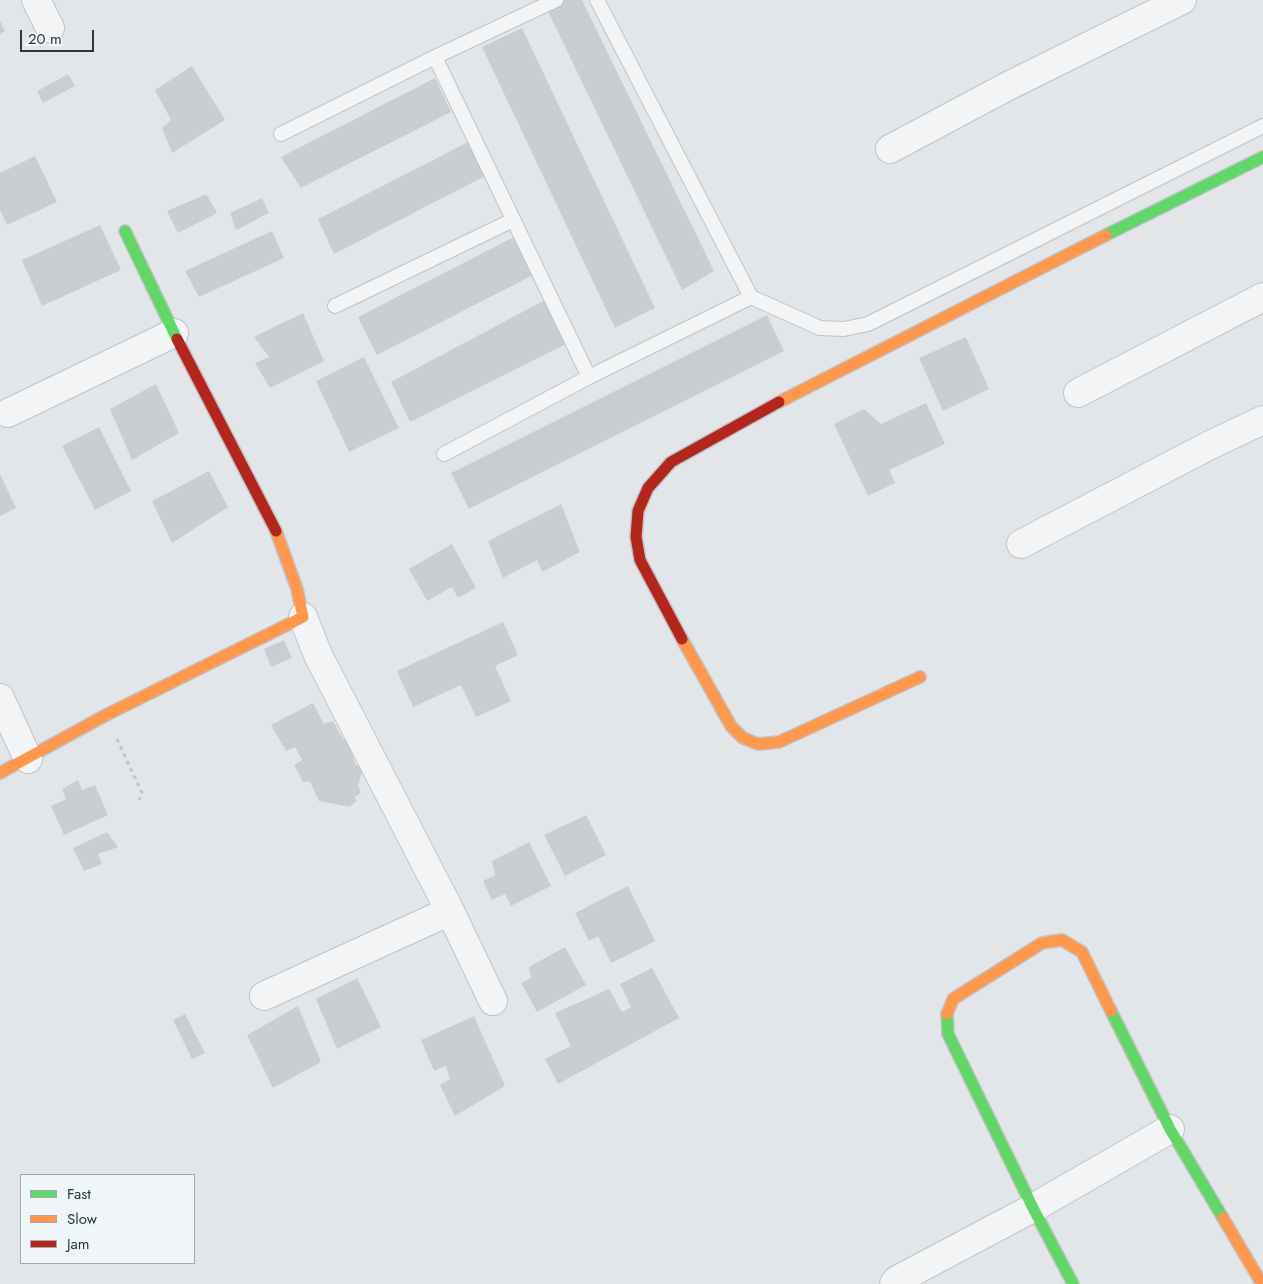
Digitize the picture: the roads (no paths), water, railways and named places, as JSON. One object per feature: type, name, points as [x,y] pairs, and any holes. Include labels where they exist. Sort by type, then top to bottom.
[{"type":"street","points":[[36,0],[50,28]]},
{"type":"street","points":[[890,150],[1008,86],[1182,0]]},
{"type":"street","points":[[920,677],[779,742],[758,744],[743,738],[731,726],[660,600],[640,560],[636,537],[638,511],[648,488],[671,462],[789,397],[1113,231],[1263,157]]},
{"type":"street","points":[[125,231],[174,333],[280,539],[297,590],[303,617],[318,655],[450,911],[493,1001]]},
{"type":"street","points":[[1078,393],[1263,297]]},
{"type":"street","points":[[8,413],[174,333]]},
{"type":"street","points":[[1021,544],[1210,445],[1263,420]]},
{"type":"street","points":[[0,773],[106,715],[303,617]]},
{"type":"street","points":[[0,698],[28,758]]},
{"type":"street","points":[[264,996],[450,911]]},
{"type":"street","points":[[1073,1284],[1032,1208],[948,1034],[947,1014],[953,999],[1042,944],[1062,940],[1082,952],[1170,1129],[1262,1284]]},
{"type":"street","points":[[894,1284],[897,1280],[1032,1208],[1170,1129]]},
{"type":"lane","points":[[281,134],[556,0]]},
{"type":"lane","points":[[597,0],[751,297],[820,328],[844,329],[868,324],[1263,126]]},
{"type":"lane","points":[[434,58],[589,377]]},
{"type":"lane","points":[[335,306],[513,220]]},
{"type":"lane","points":[[444,454],[589,377],[751,297]]}]
